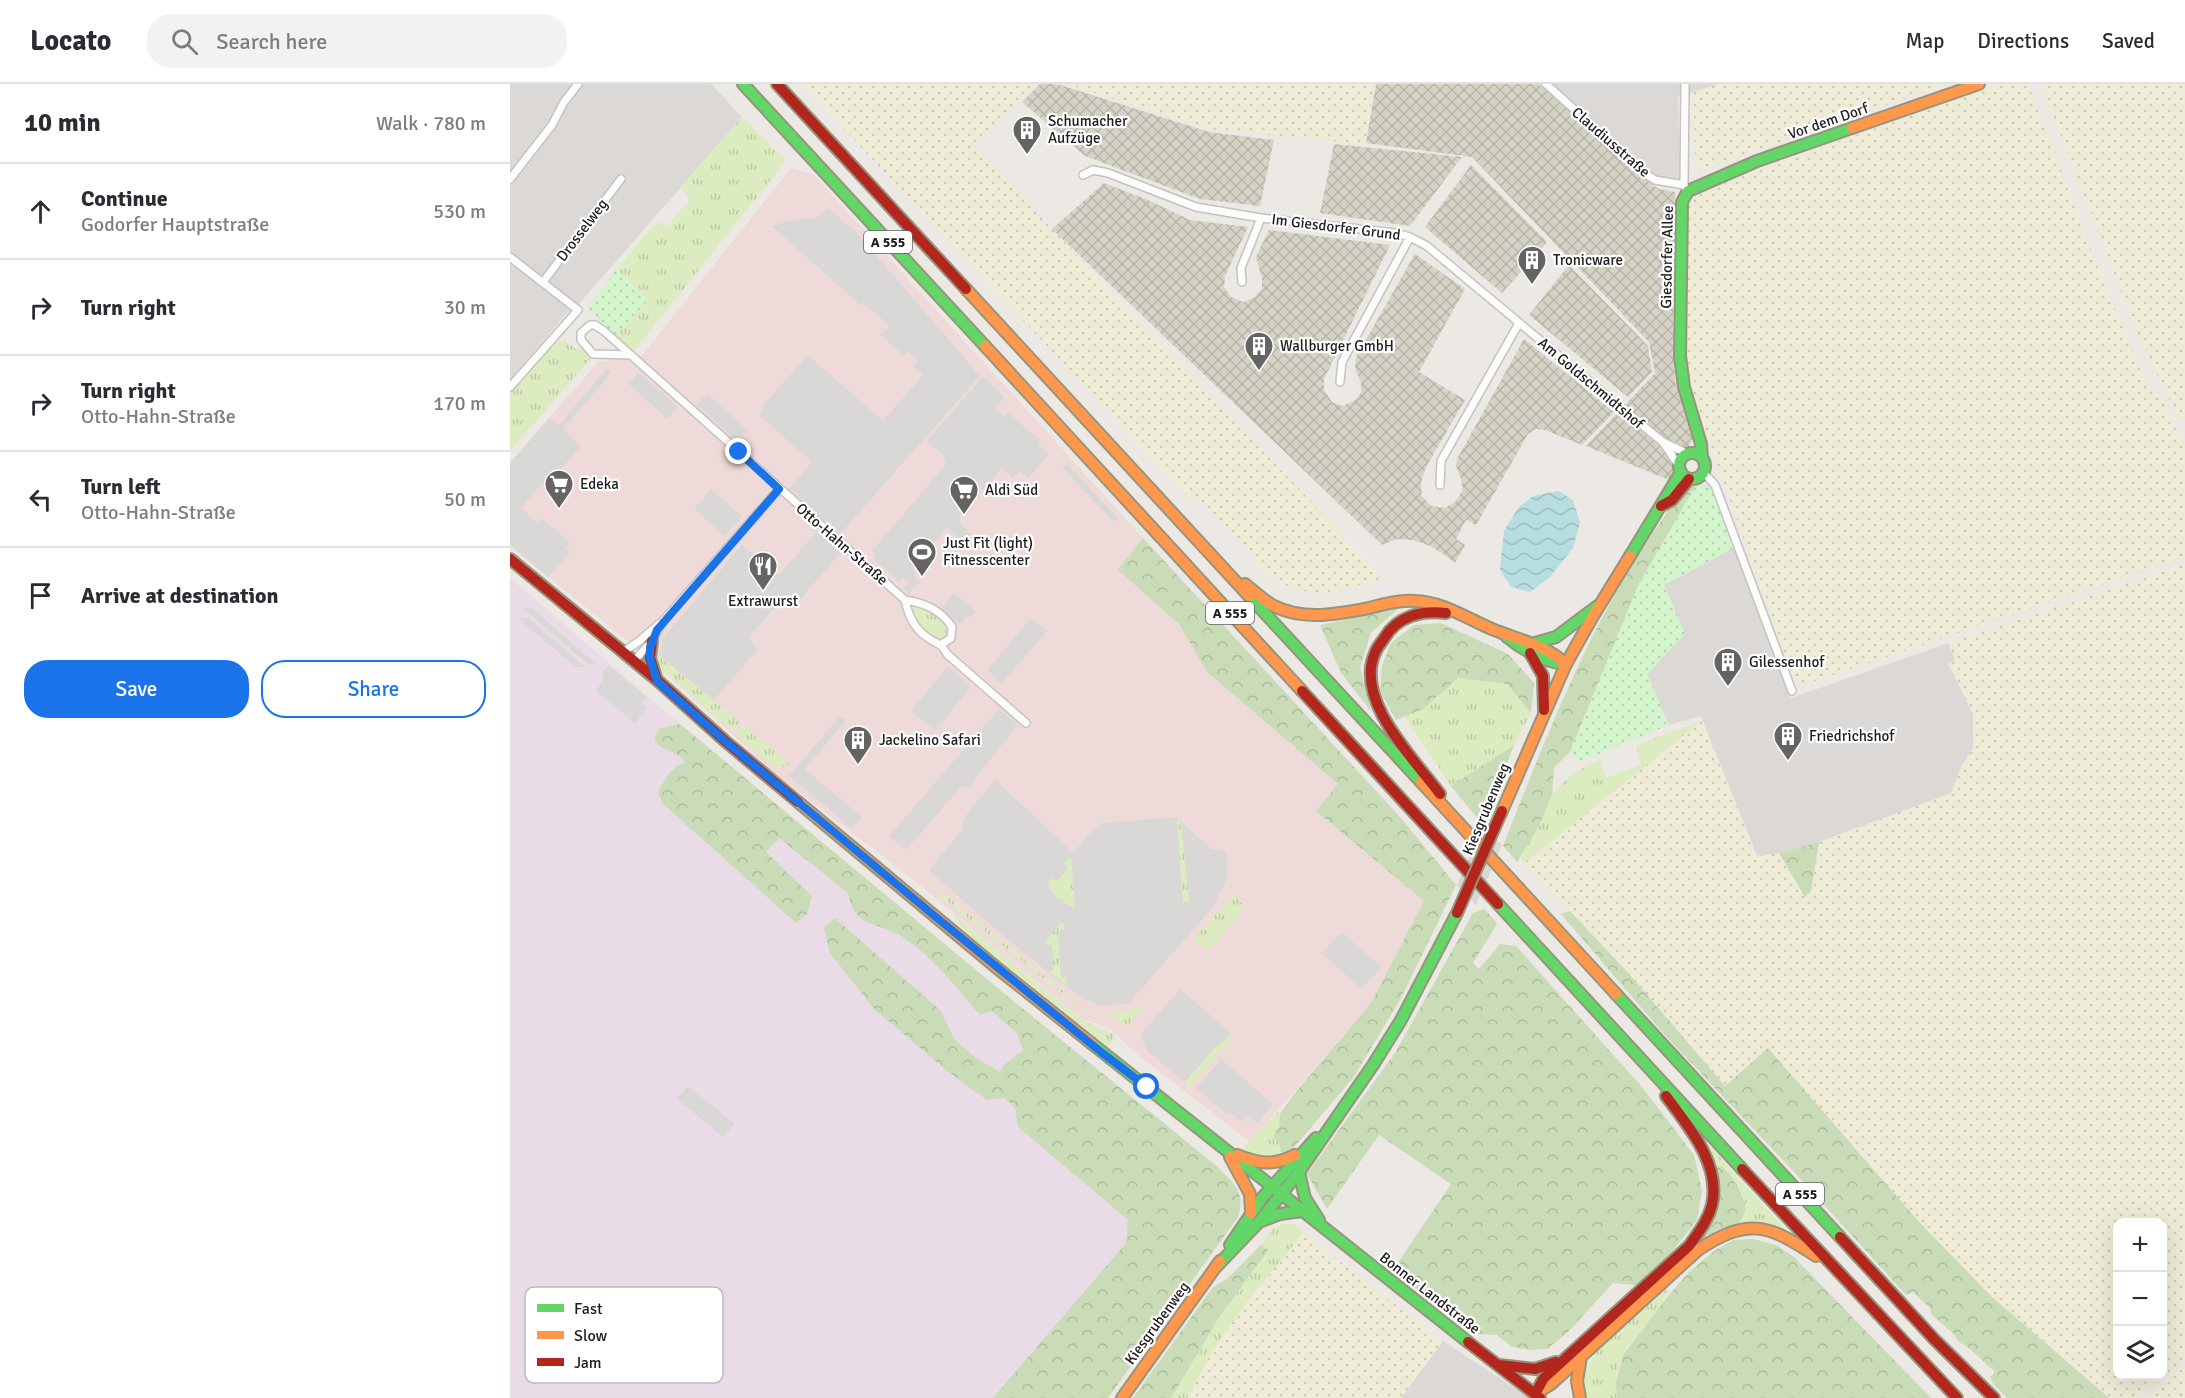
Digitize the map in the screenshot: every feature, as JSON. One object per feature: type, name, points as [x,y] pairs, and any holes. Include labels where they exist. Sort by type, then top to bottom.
[{"type":"main road","name":"A 555","points":[[743,84],[1836,1271],[1957,1398]]},
{"type":"main road","name":"A 555","points":[[777,84],[1934,1340],[1994,1398]]},
{"type":"main road","name":"Vor dem Dorf","points":[[1686,188],[1979,84]]},
{"type":"main road","name":"Giesdorfer Allee","points":[[1686,188],[1682,202],[1680,356],[1684,387],[1698,431],[1702,458]]},
{"type":"main road","points":[[1689,454],[1696,454],[1702,458],[1705,465],[1704,473],[1698,478],[1683,472],[1682,459],[1689,454],[1698,431]]},
{"type":"main road","name":"Kiesgrubenweg","points":[[1122,1398],[1217,1266],[1251,1213],[1299,1172],[1373,1065],[1401,1020],[1457,913],[1566,664],[1596,607],[1661,506],[1672,500],[1683,472]]},
{"type":"main road","name":"Bonner Landstraße","points":[[510,559],[945,925],[1276,1191],[1537,1396]]},
{"type":"main road","points":[[1216,561],[1272,605],[1300,615],[1334,615],[1395,601],[1422,601],[1447,607],[1532,648],[1553,652],[1566,664]]},
{"type":"main road","points":[[1532,648],[1556,637],[1596,607]]},
{"type":"main road","points":[[1464,830],[1438,790],[1389,728],[1373,694],[1371,668],[1377,647],[1383,637],[1398,622],[1419,613],[1431,611],[1467,617]]},
{"type":"main road","points":[[652,641],[650,658],[657,681]]},
{"type":"main road","points":[[1532,648],[1543,676],[1544,710]]},
{"type":"main road","points":[[1537,1396],[1544,1378],[1565,1357],[1689,1246],[1707,1221],[1714,1197],[1711,1172],[1698,1143],[1625,1042]]},
{"type":"main road","name":"Kiesgrubenweg","points":[[1217,1266],[1259,1222],[1276,1191],[1304,1150],[1333,1121]]},
{"type":"main road","points":[[1226,1151],[1268,1165],[1281,1163],[1304,1150]]},
{"type":"main road","points":[[1226,1151],[1250,1194],[1251,1213]]},
{"type":"main road","points":[[1299,1172],[1299,1184],[1304,1197],[1325,1228]]},
{"type":"main road","points":[[1259,1222],[1280,1214],[1302,1211]]},
{"type":"main road","points":[[1537,1396],[1698,1250],[1718,1235],[1738,1228],[1759,1228],[1780,1233],[1836,1271]]},
{"type":"main road","points":[[1580,1398],[1577,1381],[1581,1356]]},
{"type":"main road","points":[[1498,1365],[1531,1370],[1551,1366],[1565,1357]]},
{"type":"street","points":[[510,179],[552,125],[564,102],[578,84]]},
{"type":"street","name":"Claudiusstraße","points":[[1546,84],[1646,174],[1655,180],[1686,188]]},
{"type":"street","name":"Giesdorfer Allee","points":[[1685,84],[1686,188]]},
{"type":"street","name":"Im Giesdorfer Grund","points":[[1083,175],[1093,170],[1108,173],[1196,207],[1262,218],[1395,233],[1410,237]]},
{"type":"street","name":"Drosselweg","points":[[543,282],[621,179]]},
{"type":"street","name":"Im Giesdorfer Grund","points":[[1242,282],[1241,268],[1262,218]]},
{"type":"street","points":[[1340,382],[1342,362],[1410,237]]},
{"type":"street","name":"Am Goldschmidtshof","points":[[1410,237],[1427,246],[1663,441],[1689,454]]},
{"type":"street","points":[[510,257],[578,310],[510,387]]},
{"type":"street","points":[[1440,485],[1441,461],[1520,323]]},
{"type":"street","name":"Otto-Hahn-Straße","points":[[630,355],[593,354],[580,340],[581,333],[586,327],[595,326],[630,355],[905,600],[926,604],[949,621],[952,627],[951,638],[942,644]]},
{"type":"street","name":"Am Goldschmidtshof","points":[[1663,441],[1683,472]]},
{"type":"street","points":[[1704,473],[1715,485],[1792,691]]},
{"type":"street","points":[[623,652],[663,621],[779,489]]},
{"type":"street","name":"Otto-Hahn-Straße","points":[[905,600],[908,613],[916,627],[930,640],[942,644],[947,654],[1024,721]]},
{"type":"street","points":[[634,661],[652,641],[663,621]]},
{"type":"shaded area","points":[[510,84],[711,84],[742,117],[510,380]]},
{"type":"shaded area","points":[[802,84],[1036,84],[972,145],[1384,578],[1338,591],[1316,593],[1292,589],[1270,575],[1197,497],[1192,501]]},
{"type":"shaded area","points":[[1040,84],[1057,84],[1209,132],[1274,140],[1260,206],[1200,199],[1085,156],[1022,102]]},
{"type":"shaded area","points":[[1067,84],[1374,84],[1365,144],[1208,129]]},
{"type":"shaded area","points":[[1376,84],[1539,84],[1649,182],[1659,189],[1675,192],[1673,322],[1675,382],[1692,439],[1687,455],[1669,480],[1586,446],[1655,373],[1649,342],[1472,157],[1366,143]]},
{"type":"shaded area","points":[[1551,84],[1719,84],[1678,97],[1680,182],[1652,177]]},
{"type":"shaded area","points":[[1719,84],[1946,84],[1696,172],[1693,92]]},
{"type":"shaded area","points":[[2000,84],[2028,84],[2101,276],[2148,388],[2159,393],[2185,446],[2185,557],[1803,685],[1794,681],[1689,384],[1685,351],[1689,207],[1693,198],[1705,189]]},
{"type":"shaded area","points":[[2041,84],[2185,84],[2185,418],[2179,420],[2139,337]]},
{"type":"shaded area","points":[[1334,144],[1462,157],[1410,226],[1320,213]]},
{"type":"shaded area","points":[[1471,165],[1547,242],[1502,293],[1425,227]]},
{"type":"shaded area","points":[[791,168],[813,174],[1143,538],[1119,570],[1179,624],[1207,672],[1339,784],[1316,811],[1424,901],[1371,1003],[1250,1142],[1138,1055],[1109,1028],[1082,1019],[910,877],[778,776],[655,663],[510,546],[510,463],[598,362],[641,357]]},
{"type":"shaded area","points":[[1104,183],[1190,220],[1248,227],[1225,276],[1224,287],[1231,297],[1243,302],[1254,298],[1262,289],[1262,279],[1256,257],[1269,230],[1390,245],[1324,379],[1324,390],[1332,402],[1342,406],[1354,401],[1361,393],[1361,383],[1355,369],[1356,357],[1415,254],[1465,289],[1419,372],[1465,400],[1426,467],[1421,482],[1422,496],[1431,506],[1445,508],[1455,502],[1463,490],[1456,466],[1457,459],[1524,339],[1614,412],[1582,445],[1545,430],[1536,429],[1528,434],[1476,525],[1466,520],[1456,539],[1465,545],[1455,563],[1428,545],[1413,540],[1397,539],[1382,545],[1052,229]]},
{"type":"shaded area","points":[[828,208],[856,232],[980,376],[840,534],[789,489],[812,462],[759,415],[764,409],[763,405],[808,355],[883,421],[923,375],[913,367],[918,361],[908,351],[904,356],[880,335],[890,326],[863,303],[860,305],[772,226],[788,221],[815,218]]},
{"type":"shaded area","points":[[1569,265],[1648,346],[1652,372],[1628,397],[1529,315]]},
{"type":"shaded area","points":[[607,368],[612,372],[563,429],[581,446],[545,488],[541,485],[521,508],[538,523],[542,518],[570,543],[566,548],[570,552],[548,577],[510,545],[510,463],[549,418],[558,426]]},
{"type":"shaded area","points":[[639,372],[678,407],[667,419],[629,384]]},
{"type":"shaded area","points":[[983,376],[1004,397],[995,408],[1003,416],[1007,412],[1041,441],[1038,445],[1049,455],[1028,478],[1020,471],[1013,478],[1002,468],[983,490],[979,487],[958,511],[962,514],[958,519],[961,521],[959,523],[971,534],[964,543],[946,528],[912,568],[916,573],[914,577],[920,582],[909,594],[903,589],[909,582],[903,578],[899,582],[873,559],[876,555],[872,551],[947,463],[943,460],[945,457],[927,441]]},
{"type":"shaded area","points":[[707,393],[748,431],[738,442],[696,405]]},
{"type":"shaded area","points":[[1067,464],[1118,518],[1114,522],[1063,469]]},
{"type":"shaded area","points":[[711,489],[742,516],[725,536],[694,509]]},
{"type":"shaded area","points":[[817,531],[841,552],[798,602],[790,595],[784,597],[749,637],[758,649],[714,700],[661,657],[659,653],[662,639],[742,545],[779,575]]},
{"type":"shaded area","points":[[1734,548],[1791,698],[1949,643],[1955,660],[1948,663],[1973,714],[1973,749],[1962,765],[1951,794],[1819,842],[1779,853],[1757,856],[1701,716],[1669,725],[1647,674],[1684,634],[1664,585]]},
{"type":"shaded area","points":[[2185,563],[2185,1359],[2167,1374],[2167,1218],[2113,1218],[2113,1380],[2160,1380],[2138,1398],[2109,1398],[1993,1298],[1919,1222],[1768,1048],[1725,1086],[1631,976],[1524,863],[1702,721],[1757,856],[1779,853],[1804,896],[1811,890],[1819,842],[1951,793],[1962,765],[1973,749],[1973,714],[1948,663],[1955,660],[1949,643]]},
{"type":"shaded area","points":[[510,578],[680,724],[1190,1172],[1026,1398],[510,1398]]},
{"type":"shaded area","points":[[954,593],[976,611],[960,624],[941,608]]},
{"type":"shaded area","points":[[523,608],[532,608],[596,664],[588,664]]},
{"type":"shaded area","points":[[520,618],[528,618],[585,667],[576,667]]},
{"type":"shaded area","points":[[1031,618],[1047,631],[1002,683],[987,670]]},
{"type":"shaded area","points":[[609,665],[647,698],[642,703],[647,708],[635,723],[596,691],[603,679],[603,671]]},
{"type":"shaded area","points":[[948,666],[971,687],[935,731],[911,711]]},
{"type":"shaded area","points":[[999,709],[1015,722],[1016,727],[967,789],[963,785],[906,850],[889,836]]},
{"type":"shaded area","name":"Jackelino Safari","points":[[840,716],[846,720],[805,769],[862,817],[852,828],[789,776]]},
{"type":"shaded area","points":[[995,779],[1073,853],[1088,835],[1103,823],[1177,817],[1211,849],[1226,851],[1228,876],[1213,907],[1129,1003],[1101,1006],[1084,999],[994,928],[929,870],[961,831],[966,815]]},
{"type":"shaded area","points":[[1341,932],[1382,967],[1362,989],[1321,953]]},
{"type":"shaded area","points":[[1180,989],[1232,1034],[1214,1049],[1185,1082],[1147,1051],[1141,1034]]},
{"type":"shaded area","points":[[1221,1059],[1273,1104],[1257,1123],[1247,1115],[1241,1121],[1229,1112],[1227,1114],[1196,1088]]},
{"type":"shaded area","points":[[688,1086],[735,1124],[723,1137],[677,1099]]},
{"type":"shaded area","points":[[1303,1233],[1443,1341],[1401,1398],[1187,1398],[1214,1348],[1246,1303]]},
{"type":"shaded area","points":[[1443,1341],[1530,1398],[1401,1398]]},
{"type":"shaded area","points":[[2185,1367],[2185,1398],[2145,1398],[2160,1386]]},
{"type":"green space","points":[[742,117],[786,161],[634,351],[616,335],[648,300],[617,269],[653,226],[660,222],[668,226],[690,199],[681,187]]},
{"type":"green space","points":[[617,269],[648,300],[616,335],[587,309]]},
{"type":"green space","points":[[564,340],[576,349],[580,348],[591,358],[510,451],[510,394],[551,346]]},
{"type":"green space","points":[[1696,485],[1638,586],[1570,752],[1554,768],[1552,795],[1540,824],[1517,862],[1503,846],[1575,672],[1603,616],[1652,535],[1683,488]]},
{"type":"green space","points":[[1696,485],[1707,485],[1715,493],[1734,548],[1664,585],[1685,634],[1647,674],[1669,725],[1579,762],[1570,752],[1638,586]]},
{"type":"green space","points":[[1143,538],[1400,817],[1456,885],[1400,1000],[1353,1078],[1290,1152],[1281,1152],[1279,1142],[1274,1138],[1279,1127],[1280,1114],[1294,1094],[1371,1003],[1424,901],[1316,811],[1338,784],[1207,672],[1179,624],[1118,570]]},
{"type":"green space","points":[[912,606],[927,609],[945,625],[946,634],[939,638],[925,630],[915,616]]},
{"type":"green space","points":[[1399,608],[1371,633],[1360,668],[1371,711],[1341,673],[1320,625]]},
{"type":"green space","points":[[1441,623],[1508,654],[1534,683],[1531,713],[1507,684],[1458,678],[1423,709],[1396,720],[1380,691],[1382,666],[1391,643],[1414,625]]},
{"type":"green space","points":[[661,657],[740,722],[732,731],[661,668],[656,659]]},
{"type":"green space","points":[[1458,678],[1507,684],[1531,713],[1514,745],[1451,786],[1404,716],[1423,709]]},
{"type":"green space","points":[[1702,721],[1524,863],[1520,857],[1540,824],[1552,795],[1572,774],[1600,759],[1606,778],[1641,765],[1636,745]]},
{"type":"green space","points":[[680,724],[1011,999],[1219,1168],[1238,1190],[1241,1202],[1238,1217],[1108,1398],[993,1398],[1126,1243],[1128,1220],[1017,1126],[1016,1109],[1005,1098],[987,1100],[947,1071],[874,1009],[830,953],[824,928],[835,918],[941,1011],[954,1039],[976,1058],[1000,1072],[1003,1066],[1023,1050],[1017,1033],[992,1011],[980,1015],[921,950],[897,934],[860,917],[851,904],[848,893],[779,838],[766,852],[812,896],[807,914],[796,923],[663,804],[658,793],[662,784],[672,770],[685,762],[678,755],[658,745],[655,735],[660,728]]},
{"type":"green space","points":[[742,724],[790,764],[776,769],[735,733]]},
{"type":"green space","points":[[1514,745],[1483,825],[1451,786]]},
{"type":"green space","points":[[1177,819],[1181,823],[1189,902],[1183,903]]},
{"type":"green space","points":[[1819,842],[1811,891],[1805,897],[1779,853]]},
{"type":"green space","points":[[1071,856],[1075,908],[1055,895],[1048,883],[1051,878],[1057,881],[1068,868],[1064,863]]},
{"type":"green space","points":[[940,890],[1088,1009],[1077,1005],[937,893]]},
{"type":"green space","points":[[1233,895],[1246,907],[1208,951],[1194,939]]},
{"type":"green space","points":[[1485,909],[1497,924],[1473,963],[1479,969],[1500,944],[1516,946],[1642,1087],[1694,1155],[1702,1191],[1697,1220],[1670,1254],[1636,1285],[1613,1283],[1568,1332],[1547,1349],[1530,1350],[1512,1347],[1497,1335],[1473,1334],[1393,1270],[1451,1184],[1379,1135],[1327,1209],[1307,1174],[1395,1053],[1473,913]]},
{"type":"green space","points":[[1570,911],[1631,976],[1725,1086],[1768,1048],[1919,1222],[1993,1298],[2109,1398],[2007,1398],[1994,1385],[1990,1377],[1995,1372],[1957,1340],[1955,1335],[1932,1315],[1930,1308],[1913,1292],[1906,1295],[1663,1033],[1561,914]]},
{"type":"green space","points":[[955,915],[1082,1020],[1113,1033],[1115,1036],[1113,1042],[1107,1046],[969,936],[954,918]]},
{"type":"green space","points":[[1061,923],[1064,924],[1064,931],[1058,933],[1061,977],[1067,977],[1067,986],[1049,971],[1054,969],[1052,945],[1046,945],[1046,941]]},
{"type":"green space","points":[[1143,1005],[1126,1028],[1116,1019],[1102,1013],[1111,1015]]},
{"type":"green space","points":[[1232,1034],[1234,1036],[1190,1087],[1185,1082],[1214,1049]]},
{"type":"green space","points":[[1278,1112],[1280,1114],[1279,1127],[1275,1132],[1279,1142],[1290,1152],[1273,1161],[1253,1156],[1243,1148]]},
{"type":"green space","points":[[1690,1124],[1792,1237],[1760,1225],[1739,1223],[1746,1213],[1727,1170],[1720,1166],[1715,1167],[1719,1202],[1711,1223],[1695,1245],[1707,1226],[1713,1170]]},
{"type":"green space","points":[[1721,1166],[1737,1186],[1745,1210],[1739,1223],[1719,1229],[1695,1245],[1711,1223],[1719,1202],[1715,1167]]},
{"type":"green space","points":[[1285,1223],[1296,1225],[1303,1233],[1246,1303],[1214,1348],[1187,1398],[1171,1398],[1218,1319],[1267,1251],[1261,1245],[1273,1229]]},
{"type":"green space","points":[[1753,1239],[1776,1245],[1793,1256],[1931,1398],[1617,1398],[1616,1383],[1623,1355],[1687,1274],[1714,1251],[1733,1240]]},
{"type":"green space","points":[[1261,1245],[1268,1250],[1218,1319],[1171,1398],[1133,1398],[1213,1287],[1227,1279]]},
{"type":"green space","points":[[1668,1287],[1661,1305],[1624,1353],[1618,1375],[1617,1398],[1586,1398],[1584,1383],[1596,1352],[1623,1323],[1662,1288]]},
{"type":"water","points":[[1559,491],[1573,500],[1580,523],[1573,548],[1550,577],[1530,592],[1511,587],[1500,570],[1504,531],[1518,508],[1533,496]]},
{"type":"pier","points":[[1483,826],[1502,845],[1476,905],[1457,885]]},
{"type":"traffic: fast","points":[[743,84],[985,346]]},
{"type":"traffic: fast","points":[[1702,458],[1701,444],[1684,387],[1680,356],[1682,202],[1688,191],[1757,161],[1852,128]]},
{"type":"traffic: fast","points":[[1692,453],[1701,457],[1705,466],[1701,475],[1692,479],[1683,475],[1679,466],[1683,457],[1692,453]]},
{"type":"traffic: fast","points":[[1630,556],[1681,472]]},
{"type":"traffic: fast","points":[[1249,596],[1421,782]]},
{"type":"traffic: fast","points":[[1535,643],[1556,637],[1596,607]]},
{"type":"traffic: fast","points":[[1506,636],[1534,655],[1566,664]]},
{"type":"traffic: fast","points":[[1498,904],[1742,1169]]},
{"type":"traffic: fast","points":[[1217,1266],[1259,1222],[1299,1172],[1373,1065],[1401,1020],[1457,913]]},
{"type":"traffic: fast","points":[[1616,994],[1840,1237]]},
{"type":"traffic: fast","points":[[1091,1043],[1468,1342]]},
{"type":"traffic: fast","points":[[1230,1245],[1262,1198],[1316,1138]]},
{"type":"traffic: fast","points":[[1299,1172],[1305,1198],[1319,1220]]},
{"type":"traffic: fast","points":[[1259,1222],[1280,1214],[1302,1211]]},
{"type":"traffic: slow","points":[[1852,128],[1979,84]]},
{"type":"traffic: slow","points":[[966,289],[1249,596]]},
{"type":"traffic: slow","points":[[985,346],[1302,691]]},
{"type":"traffic: slow","points":[[1502,811],[1566,664],[1630,556]]},
{"type":"traffic: slow","points":[[1245,584],[1274,606],[1285,611],[1309,615],[1345,612],[1403,601],[1435,604],[1540,647],[1566,664]]},
{"type":"traffic: slow","points":[[1421,782],[1616,994]]},
{"type":"traffic: slow","points":[[798,802],[1091,1043]]},
{"type":"traffic: slow","points":[[1237,1155],[1266,1162],[1280,1161],[1295,1155]]},
{"type":"traffic: slow","points":[[1230,1157],[1250,1194],[1251,1213]]},
{"type":"traffic: slow","points":[[1535,1394],[1551,1384],[1698,1250],[1715,1239],[1745,1229],[1771,1231],[1816,1256]]},
{"type":"traffic: slow","points":[[1122,1398],[1220,1261]]},
{"type":"traffic: slow","points":[[1580,1398],[1577,1381],[1581,1357]]},
{"type":"traffic: jam","points":[[777,84],[966,289]]},
{"type":"traffic: jam","points":[[1661,506],[1672,500],[1689,479]]},
{"type":"traffic: jam","points":[[510,559],[657,680],[798,802]]},
{"type":"traffic: jam","points":[[1440,794],[1402,746],[1379,709],[1373,690],[1371,671],[1377,649],[1397,624],[1411,616],[1446,613]]},
{"type":"traffic: jam","points":[[652,641],[650,658],[657,680]]},
{"type":"traffic: jam","points":[[1530,653],[1543,676],[1544,710]]},
{"type":"traffic: jam","points":[[1302,691],[1498,904]]},
{"type":"traffic: jam","points":[[1457,913],[1502,811]]},
{"type":"traffic: jam","points":[[1535,1394],[1544,1378],[1689,1246],[1708,1216],[1714,1190],[1712,1175],[1693,1133],[1666,1096]]},
{"type":"traffic: jam","points":[[1742,1169],[1957,1398]]},
{"type":"traffic: jam","points":[[1840,1237],[1934,1339],[1994,1398]]},
{"type":"traffic: jam","points":[[1468,1342],[1540,1398]]},
{"type":"traffic: jam","points":[[1499,1365],[1535,1369],[1556,1362]]},
{"type":"place","name":"Schumacher Aufzüge","points":[[1027,156]]},
{"type":"place","name":"Tronicware","points":[[1532,286]]},
{"type":"place","name":"Wallburger GmbH","points":[[1259,372]]},
{"type":"place","name":"Edeka","points":[[559,510]]},
{"type":"place","name":"Aldi Süd","points":[[964,516]]},
{"type":"place","name":"Just Fit (light) Fitnesscenter","points":[[922,578]]},
{"type":"place","name":"Extrawurst","points":[[763,592]]},
{"type":"place","name":"Gilessenhof","points":[[1728,688]]},
{"type":"place","name":"Friedrichshof","points":[[1788,762]]},
{"type":"place","name":"Jackelino Safari","points":[[858,766]]},
{"type":"route","points":[[739,452],[779,489],[657,630],[650,648],[650,658],[657,681],[725,741],[937,918],[1147,1087]]}]
